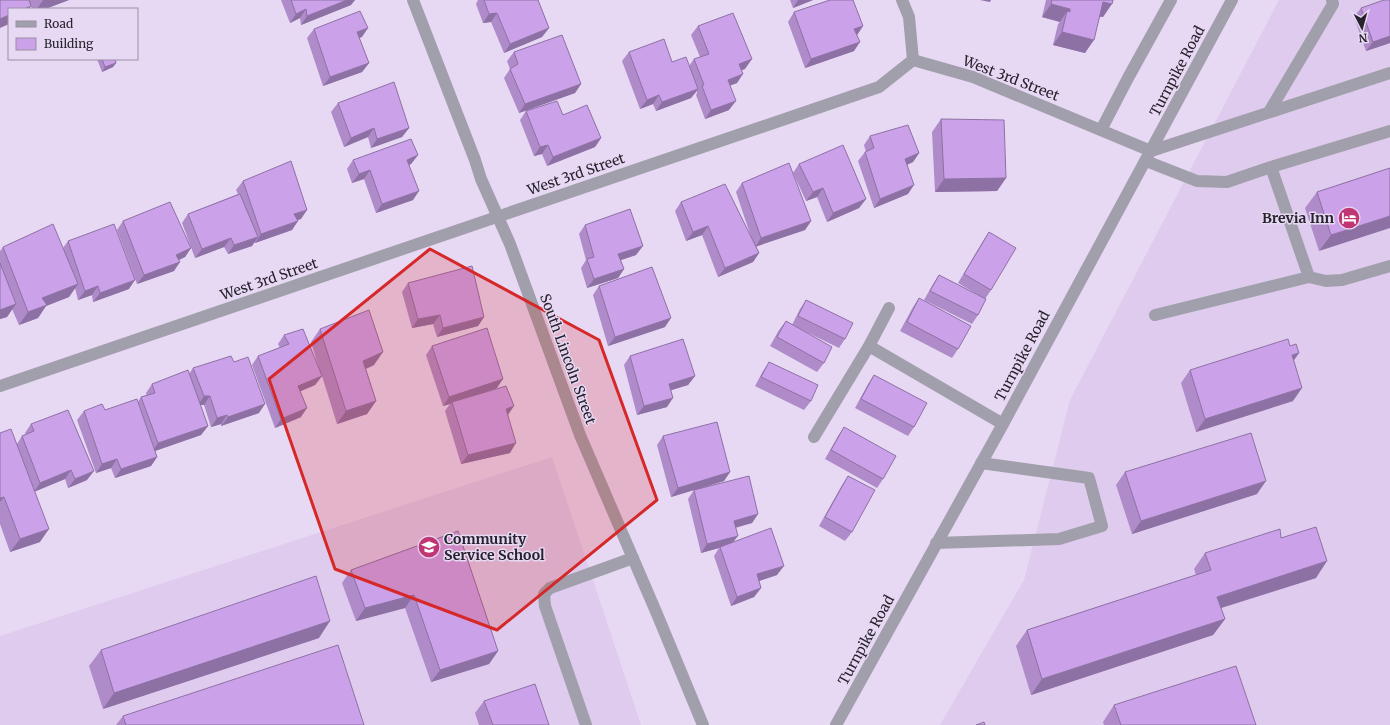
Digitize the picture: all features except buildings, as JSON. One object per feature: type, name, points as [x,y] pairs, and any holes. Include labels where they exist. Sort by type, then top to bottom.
[{"type":"street","name":"South Lincoln Street","points":[[413,0],[475,160],[481,180],[510,244],[580,435],[703,725]]},
{"type":"street","points":[[902,0],[909,17],[913,60]]},
{"type":"street","points":[[1101,130],[1171,0]]},
{"type":"street","name":"Turnpike Road","points":[[836,725],[1003,424],[1232,0]]},
{"type":"street","points":[[1269,112],[1333,4],[1332,0]]},
{"type":"street","name":"West 3rd Street","points":[[0,386],[879,87],[913,60],[973,77],[1101,130],[1197,181],[1227,182],[1390,131]]},
{"type":"street","points":[[1148,156],[1269,112],[1390,73]]},
{"type":"street","points":[[1271,167],[1309,278]]},
{"type":"street","points":[[1155,315],[1309,278],[1326,281],[1342,280],[1390,266]]},
{"type":"street","points":[[814,437],[869,346],[889,308]]},
{"type":"street","points":[[869,346],[1003,424]]},
{"type":"street","points":[[936,543],[1059,539],[1102,526],[1089,478],[981,463]]},
{"type":"street","points":[[586,725],[545,606],[544,594],[550,588],[633,558]]},
{"type":"highlighted area","points":[[430,249],[599,340],[657,500],[497,630],[335,569],[269,379]]},
{"type":"shaded area","points":[[1279,0],[1390,0],[1390,725],[940,725],[1024,580],[1070,400]]},
{"type":"shaded area","name":"Community Service School","points":[[552,457],[641,725],[0,725],[0,636]]},
{"type":"place","name":"Brevia Inn","points":[[1349,218]]},
{"type":"place","name":"Community Service School","points":[[429,547]]}]
